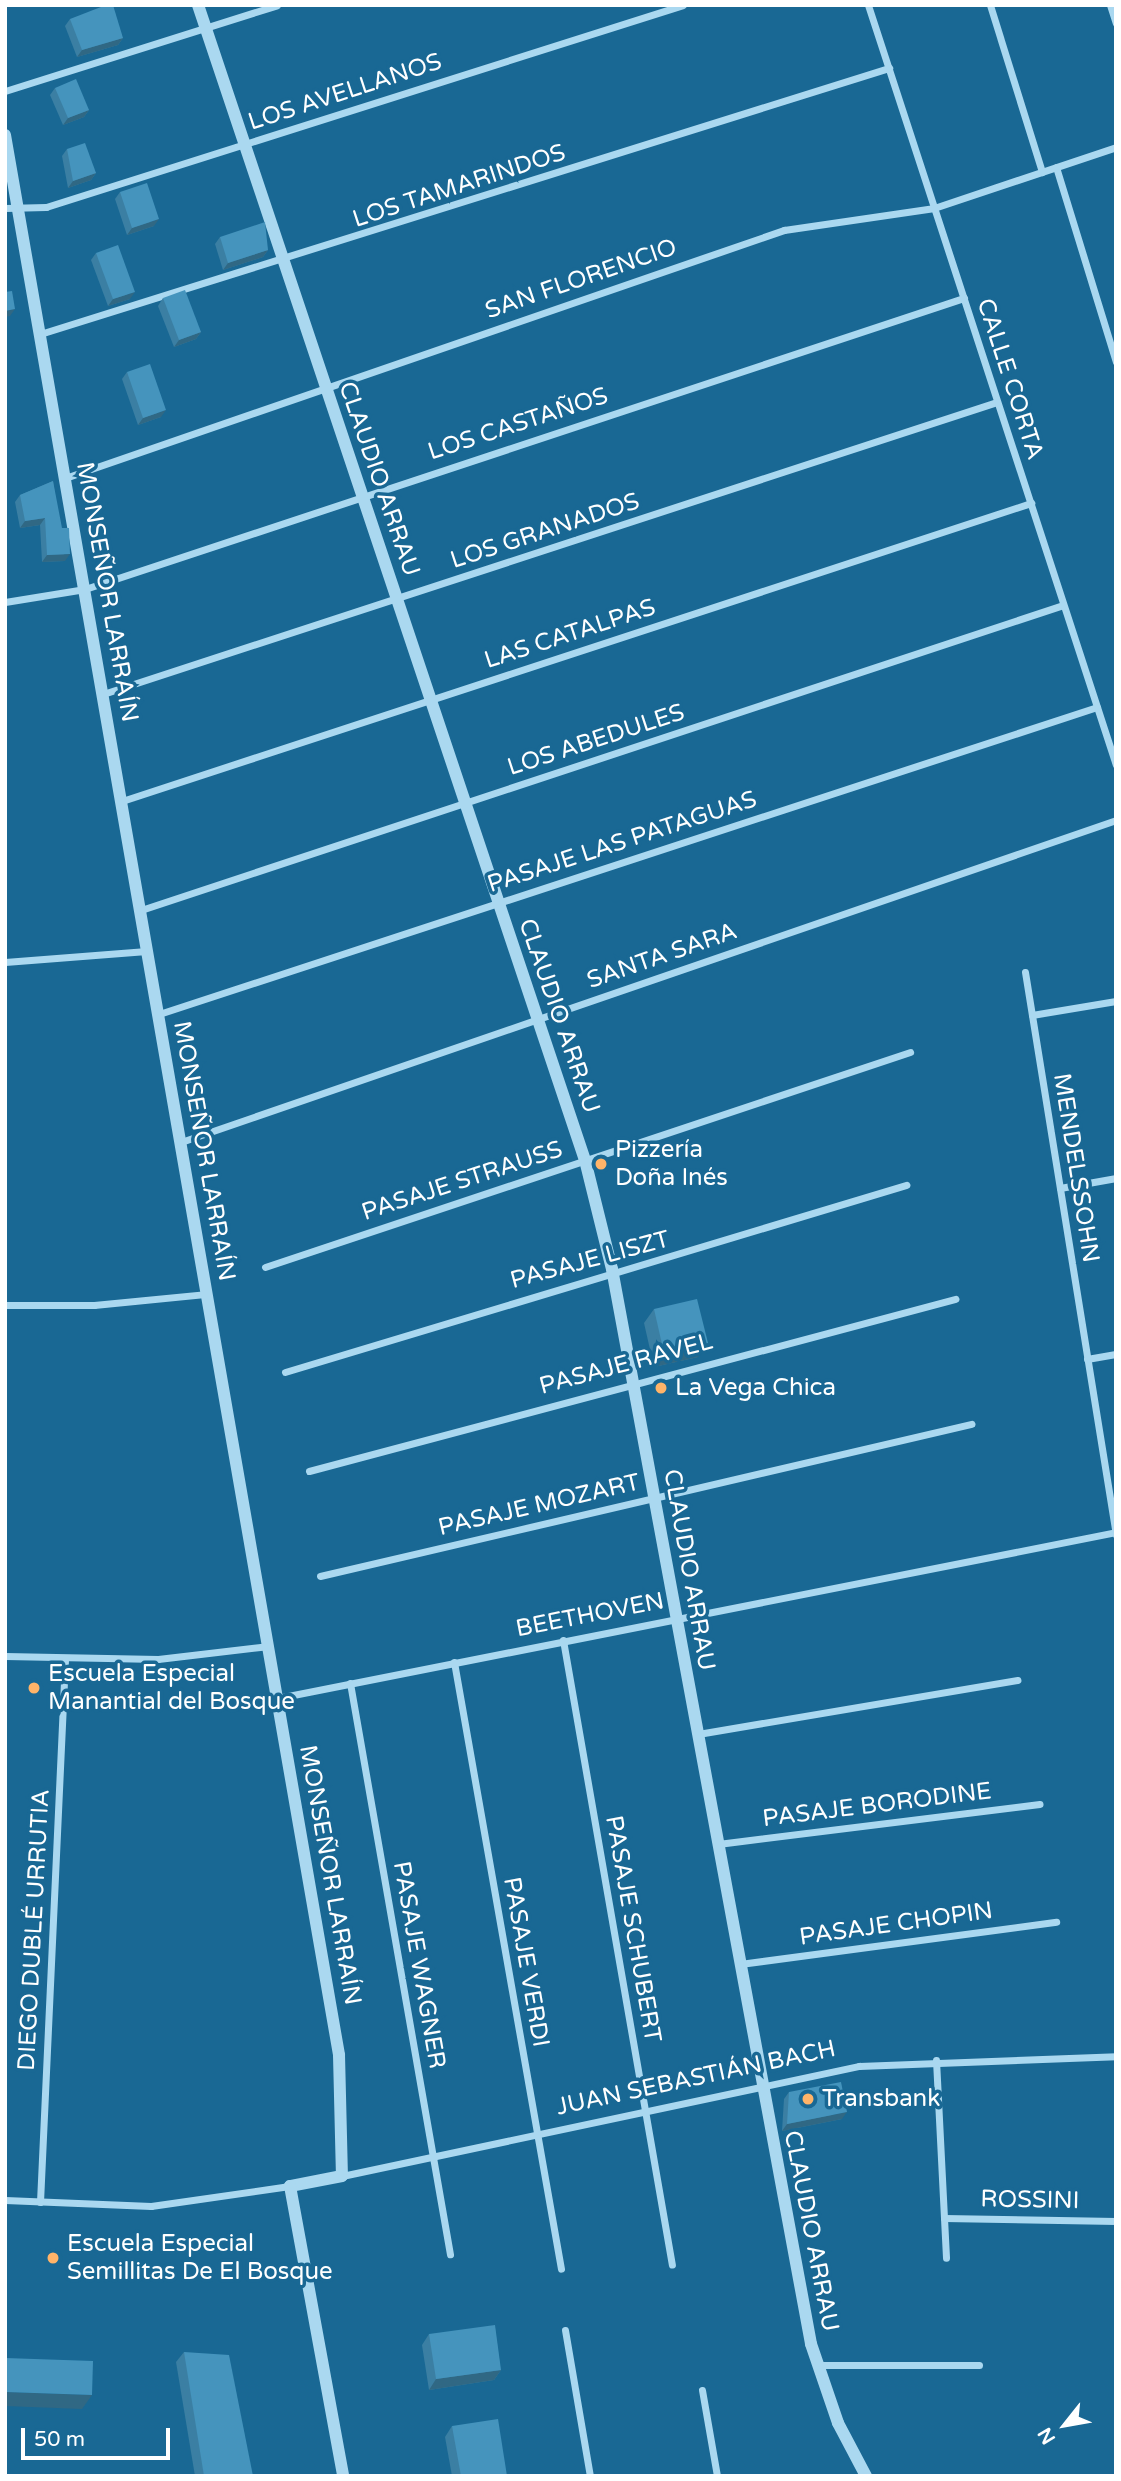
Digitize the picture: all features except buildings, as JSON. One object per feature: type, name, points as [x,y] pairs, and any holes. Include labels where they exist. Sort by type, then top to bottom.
[{"type":"street","name":"CLAUDIO ARRAU","points":[[198,5],[585,1160],[612,1269],[816,2365],[866,2476]]},
{"type":"street","points":[[5,91],[277,5]]},
{"type":"street","name":"LOS AVELLANOS","points":[[11,207],[46,206],[683,5]]},
{"type":"street","name":"CALLE CORTA","points":[[868,5],[1116,765]]},
{"type":"street","points":[[990,5],[1042,172]]},
{"type":"street","points":[[1110,5],[1116,23]]},
{"type":"street","name":"LOS TAMARINDOS","points":[[40,334],[284,262],[889,68]]},
{"type":"street","name":"MONSEÑOR LARRAÍN","points":[[5,135],[11,207],[40,334],[340,2054],[342,2176]]},
{"type":"street","name":"SAN FLORENCIO","points":[[65,478],[783,229],[934,208],[1116,147]]},
{"type":"street","points":[[1056,167],[1116,362]]},
{"type":"street","name":"LOS CASTAÑOS","points":[[5,602],[85,590],[363,495],[964,298]]},
{"type":"street","name":"LOS GRANADOS","points":[[103,694],[398,600],[997,402]]},
{"type":"street","name":"LAS CATALPAS","points":[[122,801],[1031,503]]},
{"type":"street","name":"LOS ABEDULES","points":[[141,910],[1063,604]]},
{"type":"street","name":"PASAJE LAS PATAGUAS","points":[[159,1014],[1097,707]]},
{"type":"street","name":"SANTA SARA","points":[[181,1142],[1116,820]]},
{"type":"street","points":[[5,962],[148,951]]},
{"type":"street","name":"MENDELSSOHN","points":[[1026,972],[1116,1533]]},
{"type":"street","points":[[1032,1016],[1116,1001]]},
{"type":"street","name":"PASAJE STRAUSS","points":[[265,1267],[910,1052]]},
{"type":"street","points":[[1060,1188],[1116,1178]]},
{"type":"street","name":"PASAJE LISZT","points":[[285,1372],[612,1269],[650,1265],[906,1185]]},
{"type":"street","points":[[5,1305],[94,1305],[208,1294]]},
{"type":"street","name":"PASAJE RAVEL","points":[[309,1471],[633,1382],[955,1298]]},
{"type":"street","points":[[1087,1359],[1116,1354]]},
{"type":"street","name":"PASAJE MOZART","points":[[320,1576],[971,1423]]},
{"type":"street","name":"BEETHOVEN","points":[[278,1698],[676,1617],[1116,1533]]},
{"type":"street","name":"PASAJE SCHUBERT","points":[[563,1640],[673,2265]]},
{"type":"street","points":[[5,1656],[158,1659],[269,1646]]},
{"type":"street","name":"DIEGO DUBLÉ URRUTIA","points":[[40,2202],[65,1659]]},
{"type":"street","name":"PASAJE VERDI","points":[[454,1662],[561,2269]]},
{"type":"street","points":[[698,1734],[1017,1681]]},
{"type":"street","name":"PASAJE WAGNER","points":[[350,1683],[450,2254]]},
{"type":"street","name":"PASAJE BORODINE","points":[[718,1844],[1041,1804]]},
{"type":"street","name":"PASAJE CHOPIN","points":[[740,1964],[1056,1922]]},
{"type":"street","name":"JUAN SEBASTIÁN BACH","points":[[290,2186],[762,2084],[936,2060],[1116,2056]]},
{"type":"street","points":[[936,2060],[946,2258]]},
{"type":"street","points":[[5,2200],[173,2205],[290,2186],[343,2476]]},
{"type":"street","name":"ROSSINI","points":[[944,2218],[1116,2221]]},
{"type":"street","points":[[565,2330],[590,2476]]},
{"type":"street","points":[[816,2365],[979,2365]]},
{"type":"street","points":[[702,2390],[718,2476]]},
{"type":"place","name":"Pizzería Doña Inés","points":[[601,1164]]},
{"type":"place","name":"La Vega Chica","points":[[661,1388]]},
{"type":"place","name":"Escuela Especial Manantial del Bosque","points":[[34,1688]]},
{"type":"place","name":"Transbank","points":[[808,2099]]},
{"type":"place","name":"Escuela Especial Semillitas De El Bosque","points":[[53,2258]]}]
